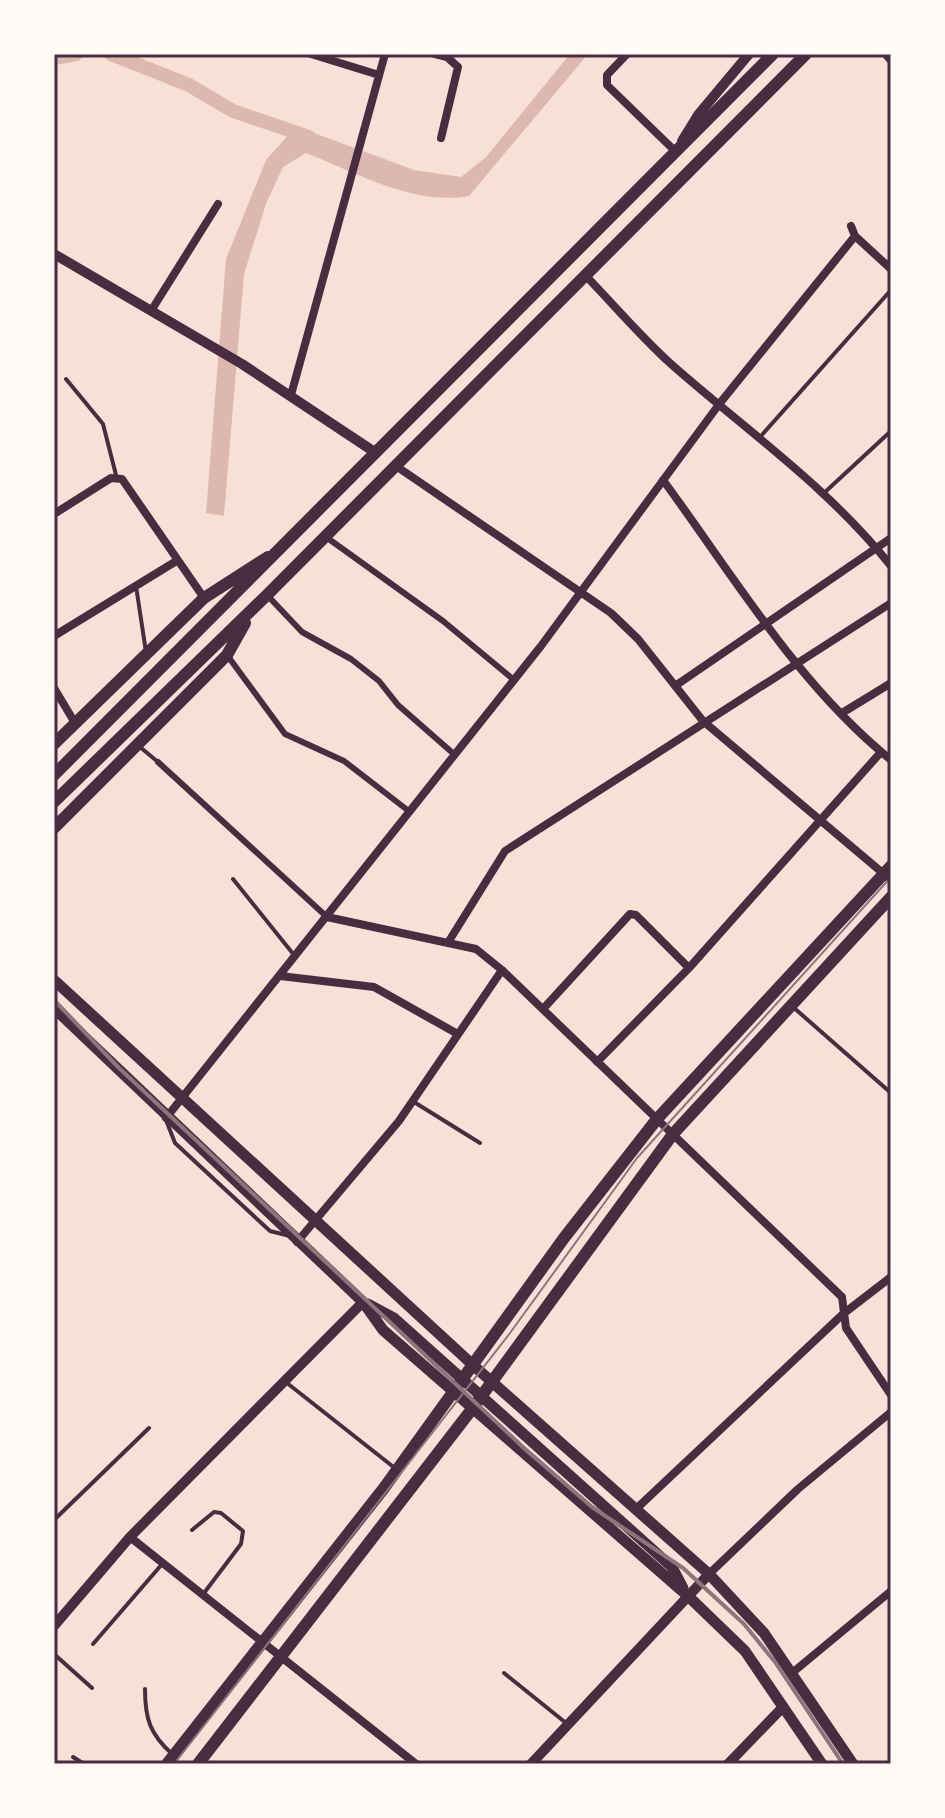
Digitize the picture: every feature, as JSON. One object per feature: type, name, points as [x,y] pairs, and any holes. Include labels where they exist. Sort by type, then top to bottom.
[{"type":"main road","points":[[54,775],[773,54]]},
{"type":"main road","points":[[54,802],[253,609],[809,54]]},
{"type":"main road","points":[[54,744],[204,598],[285,546]]},
{"type":"main road","points":[[54,828],[227,655],[253,609]]},
{"type":"main road","points":[[170,1760],[398,1470],[564,1238],[657,1119],[888,873]]},
{"type":"main road","points":[[185,1742],[205,1762],[472,1409],[673,1134],[891,897]]},
{"type":"main road","points":[[54,980],[474,1366],[709,1574],[764,1633],[853,1764]]},
{"type":"main road","points":[[54,1008],[166,1118],[363,1302],[383,1330],[688,1596],[745,1651],[822,1764]]},
{"type":"main road","points":[[363,1302],[394,1318],[672,1567],[688,1596]]},
{"type":"street","points":[[311,54],[379,75]]},
{"type":"street","points":[[291,395],[385,54]]},
{"type":"street","points":[[435,54],[452,60],[458,67],[441,138]]},
{"type":"street","points":[[627,54],[605,80],[676,152],[698,115],[749,54]]},
{"type":"street","points":[[884,54],[891,62]]},
{"type":"street","points":[[151,311],[218,204]]},
{"type":"street","points":[[851,226],[855,236],[891,269]]},
{"type":"street","points":[[166,1118],[514,680],[720,403],[855,236]]},
{"type":"street","points":[[54,254],[242,364],[376,453]]},
{"type":"street","points":[[586,276],[670,362],[761,436],[824,493],[891,566]]},
{"type":"street","points":[[396,466],[582,591],[638,639],[703,721],[821,823],[888,873]]},
{"type":"street","points":[[54,514],[116,475],[127,484],[204,598]]},
{"type":"street","points":[[663,480],[796,661],[842,713],[891,760]]},
{"type":"street","points":[[325,537],[443,621],[514,680]]},
{"type":"street","points":[[675,686],[891,538]]},
{"type":"street","points":[[54,636],[178,560]]},
{"type":"street","points":[[267,595],[302,632],[351,659],[379,681],[398,705],[455,755]]},
{"type":"street","points":[[449,941],[505,851],[796,661],[891,603]]},
{"type":"street","points":[[227,655],[285,734],[344,761],[410,812]]},
{"type":"street","points":[[842,713],[891,683]]},
{"type":"street","points":[[54,688],[75,723]]},
{"type":"street","points":[[597,1062],[689,968],[881,752]]},
{"type":"street","points":[[158,762],[327,917],[476,949],[502,970],[842,1297],[846,1328],[891,1395]]},
{"type":"street","points":[[543,1009],[623,918],[636,915],[689,968]]},
{"type":"street","points":[[294,1239],[316,1222],[412,1101],[502,970]]},
{"type":"street","points":[[280,976],[374,987],[456,1033]]},
{"type":"street","points":[[635,1510],[843,1314],[891,1277]]},
{"type":"street","points":[[54,1626],[130,1537],[363,1302]]},
{"type":"street","points":[[531,1764],[709,1574],[798,1489],[891,1412]]},
{"type":"street","points":[[130,1537],[416,1764]]},
{"type":"street","points":[[792,1673],[891,1591]]},
{"type":"street","points":[[728,1764],[782,1708]]},
{"type":"lane","points":[[761,436],[891,290]]},
{"type":"lane","points":[[66,379],[103,424],[116,475]]},
{"type":"lane","points":[[824,493],[891,431]]},
{"type":"lane","points":[[136,586],[147,654]]},
{"type":"lane","points":[[139,745],[158,762]]},
{"type":"lane","points":[[233,879],[295,957]]},
{"type":"lane","points":[[791,1006],[891,1093]]},
{"type":"lane","points":[[412,1101],[480,1143]]},
{"type":"lane","points":[[285,1382],[398,1470]]},
{"type":"lane","points":[[54,1520],[149,1428]]},
{"type":"lane","points":[[192,1530],[214,1512],[221,1513],[243,1531],[241,1544],[202,1595]]},
{"type":"lane","points":[[93,1644],[163,1563]]},
{"type":"lane","points":[[54,1654],[92,1688]]},
{"type":"lane","points":[[504,1673],[567,1725]]},
{"type":"lane","points":[[145,1689],[145,1714],[152,1735],[170,1760]]},
{"type":"lane","points":[[73,1757],[84,1764]]},
{"type":"shaded area","points":[[570,54],[588,54],[469,196],[448,198],[407,192],[306,153],[283,167],[266,204],[244,274],[224,516],[206,513],[226,259],[266,160],[291,132],[306,130],[414,170],[461,177],[486,157]]},
{"type":"waterway","points":[[54,58],[76,54]]},
{"type":"waterway","points":[[111,54],[189,85],[233,111],[309,137]]},
{"type":"tram line","points":[[174,1764],[510,1333],[637,1158],[891,877]]},
{"type":"railway","points":[[54,1000],[118,1067],[526,1450],[592,1507],[683,1568],[744,1624],[775,1662],[843,1764]]}]
